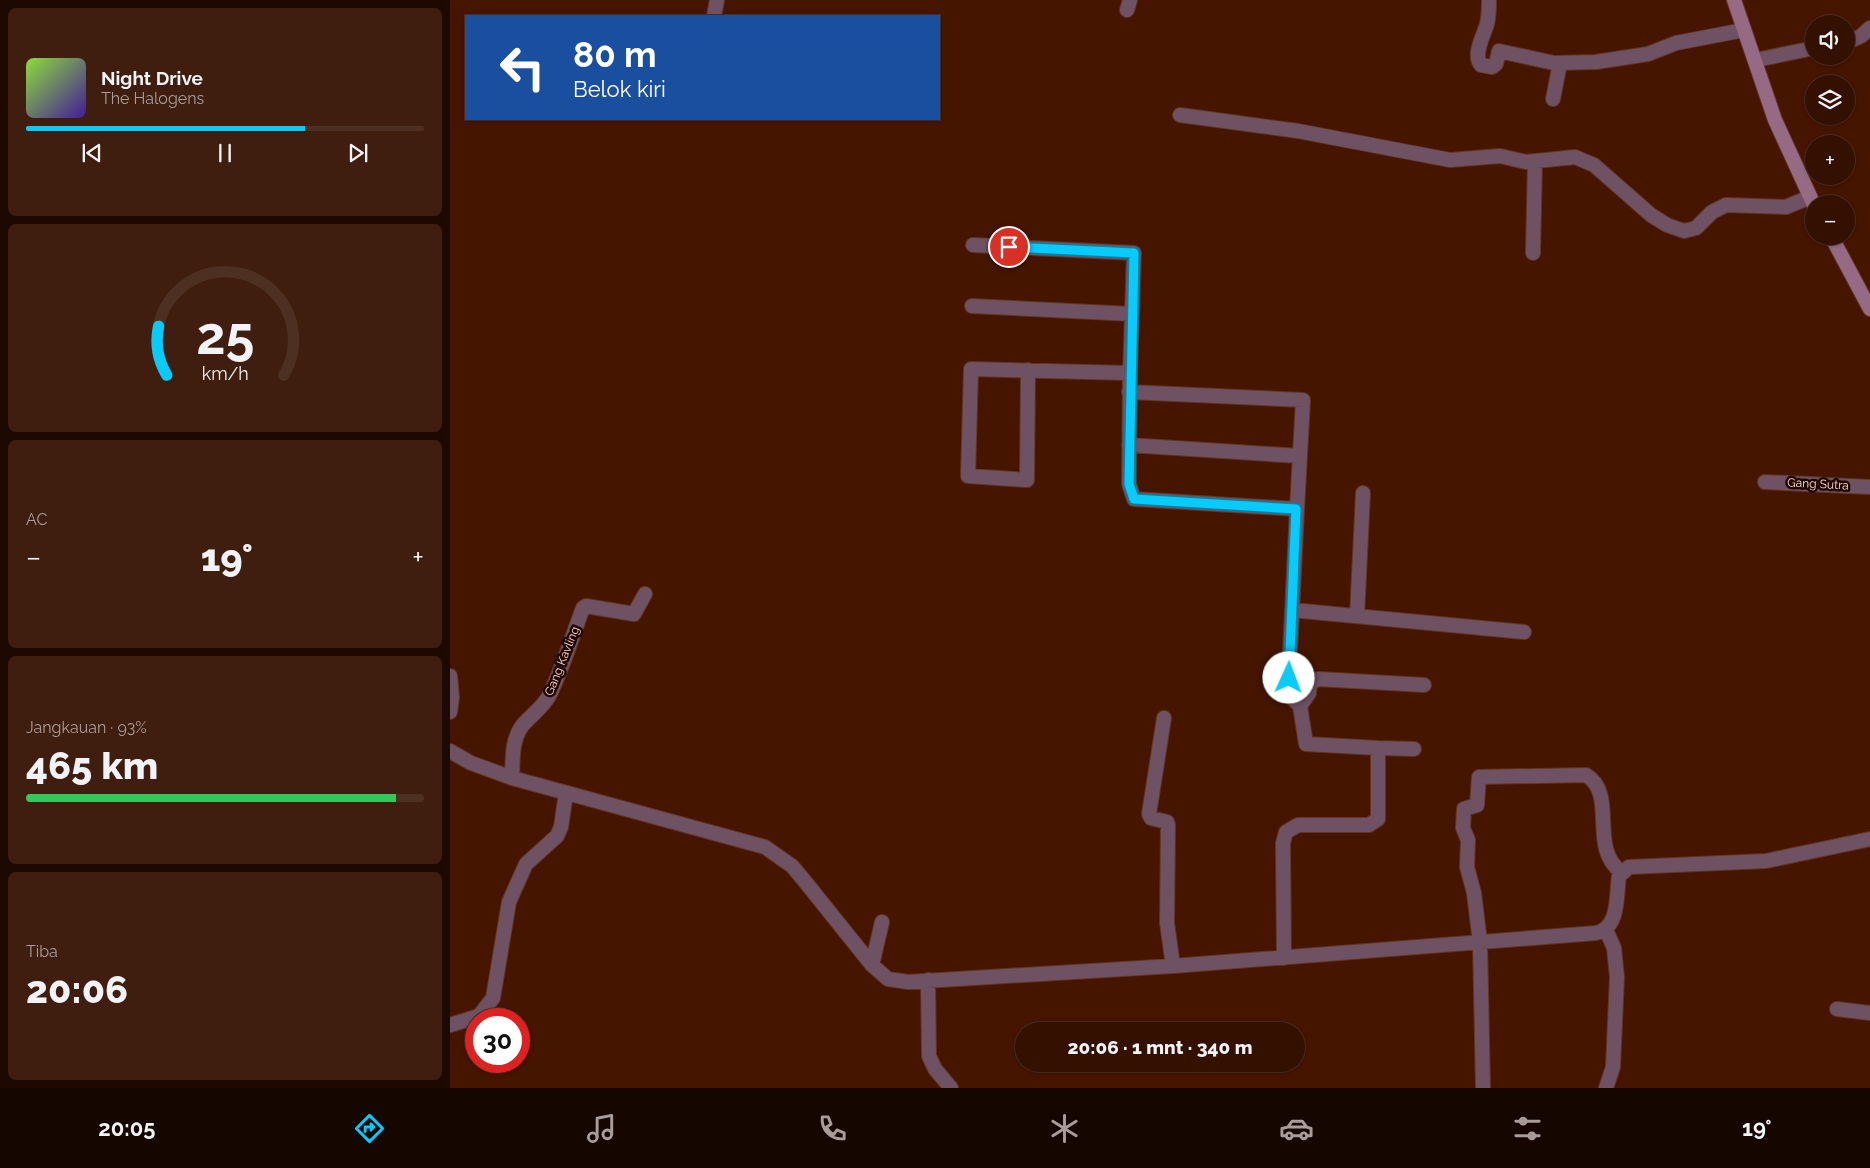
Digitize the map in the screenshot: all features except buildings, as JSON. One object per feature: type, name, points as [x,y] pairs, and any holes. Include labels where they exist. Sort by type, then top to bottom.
[{"type":"main road","points":[[1734,0],[1775,120],[1809,195]]},
{"type":"main road","points":[[1836,245],[1870,309]]},
{"type":"street","points":[[714,15],[717,0]]},
{"type":"street","points":[[1489,0],[1486,27],[1480,38],[1478,61],[1480,65],[1494,66],[1497,53],[1500,51],[1526,58],[1560,63],[1624,59],[1656,52],[1676,43],[1744,30]]},
{"type":"street","points":[[1855,38],[1870,28]]},
{"type":"street","points":[[1756,60],[1805,50]]},
{"type":"street","points":[[1553,99],[1560,63]]},
{"type":"street","points":[[1180,115],[1298,131],[1450,160],[1491,156],[1526,162],[1568,156],[1584,159],[1651,215],[1667,225],[1684,231],[1696,228],[1712,212],[1726,205],[1786,207],[1805,203]]},
{"type":"street","points":[[1533,253],[1535,162]]},
{"type":"street","points":[[973,245],[1134,253],[1129,445],[1129,484],[1134,499],[1296,509]]},
{"type":"street","points":[[972,306],[1132,314]]},
{"type":"street","points":[[1028,370],[1027,480],[968,476],[971,369],[1028,370],[1130,373]]},
{"type":"street","points":[[1130,392],[1303,400],[1288,694],[1300,706],[1306,744],[1414,749]]},
{"type":"street","points":[[1129,445],[1299,456]]},
{"type":"street","name":"Gang Sutra","points":[[1765,482],[1870,487]]},
{"type":"street","points":[[1357,616],[1363,493]]},
{"type":"street","name":"Gang Kavling","points":[[512,778],[514,744],[517,734],[541,708],[550,693],[583,608],[586,606],[634,614],[645,594]]},
{"type":"street","points":[[1292,610],[1524,632]]},
{"type":"street","points":[[450,676],[452,697],[450,712]]},
{"type":"street","points":[[1289,678],[1424,685]]},
{"type":"street","points":[[1300,706],[1309,693],[1310,683],[1318,679]]},
{"type":"street","points":[[1164,718],[1149,816],[1166,822],[1168,825],[1167,923],[1173,966]]},
{"type":"street","points":[[1284,958],[1283,843],[1286,832],[1298,825],[1369,825],[1378,819],[1378,748]]},
{"type":"street","points":[[450,751],[471,763],[512,778],[766,847],[792,866],[804,879],[872,965],[888,979],[908,982],[1173,966],[1596,934],[1606,930],[1612,922],[1620,872]]},
{"type":"street","points":[[1483,1088],[1480,942],[1474,893],[1467,867],[1468,840],[1463,828],[1464,809],[1477,805],[1480,776],[1586,775],[1592,778],[1601,794],[1605,849],[1612,864],[1620,872]]},
{"type":"street","points":[[450,1025],[479,1016],[493,998],[509,902],[513,889],[526,864],[557,836],[561,826],[566,793]]},
{"type":"street","points":[[1620,872],[1634,866],[1766,861],[1870,840]]},
{"type":"street","points":[[872,965],[882,922]]},
{"type":"street","points":[[1606,930],[1614,948],[1617,977],[1613,1067],[1606,1088]]},
{"type":"street","points":[[928,980],[928,1047],[935,1069],[951,1088]]},
{"type":"street","points":[[1837,1009],[1870,1013]]},
{"type":"route","points":[[1009,247],[1134,253],[1129,484],[1134,499],[1296,509],[1289,678]]}]
